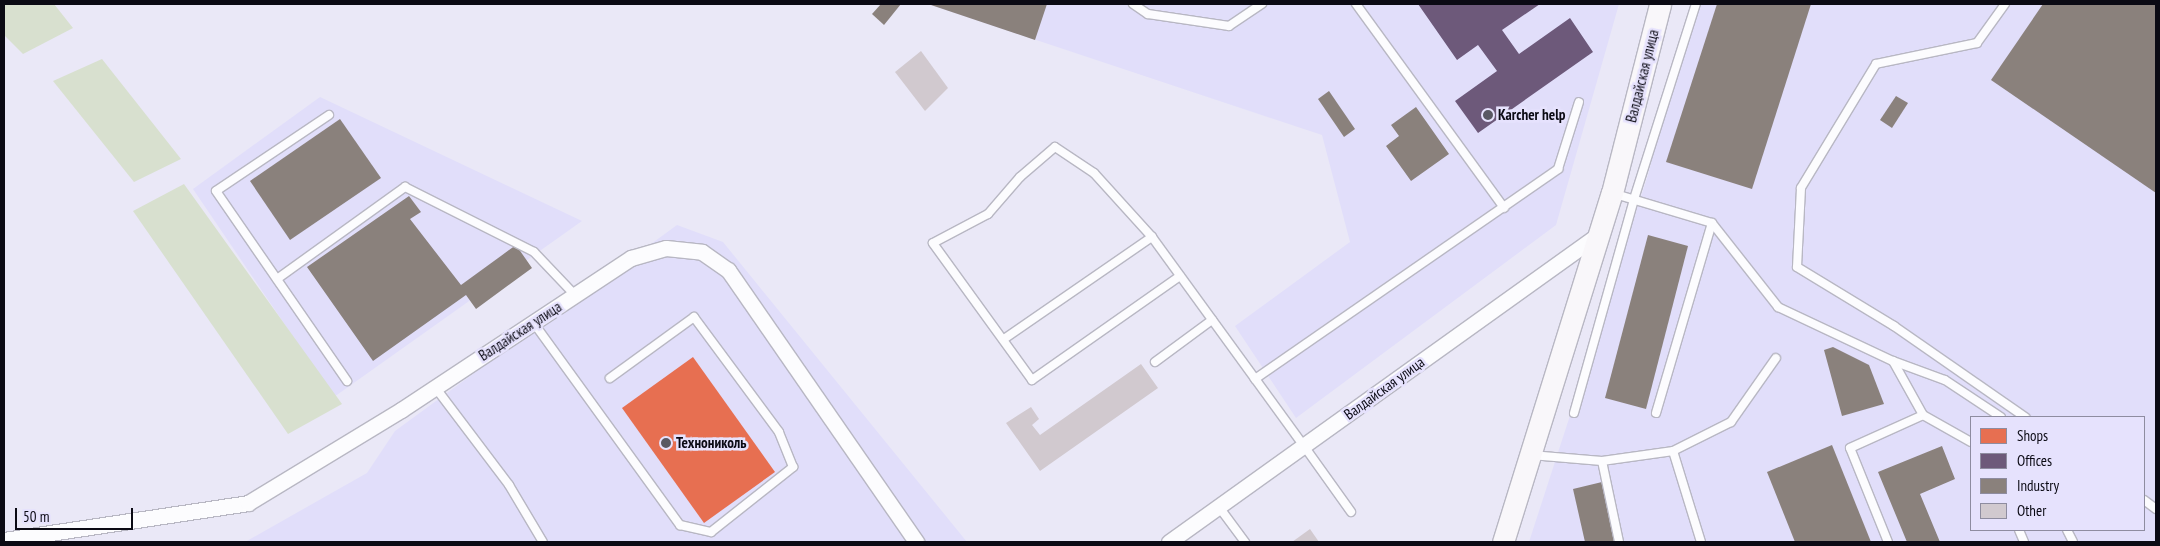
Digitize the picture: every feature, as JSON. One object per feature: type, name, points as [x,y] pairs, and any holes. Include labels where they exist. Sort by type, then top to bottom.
[{"type":"street","name":"Валдайская улица","points":[[1503,542],[1528,455],[1612,193],[1660,4]]},
{"type":"street","name":"Валдайская улица","points":[[1169,542],[1598,234]]},
{"type":"street","name":"Валдайская улица","points":[[4,540],[248,503],[435,387],[631,258],[666,248],[702,252],[728,270],[916,542]]},
{"type":"lane","points":[[1133,4],[1148,14],[1230,26],[1262,4]]},
{"type":"lane","points":[[1356,4],[1504,208]]},
{"type":"lane","points":[[1574,413],[1634,199],[1696,4]]},
{"type":"lane","points":[[2005,4],[1977,43],[1876,64],[1801,188],[1797,267],[1894,326],[2024,416]]},
{"type":"lane","points":[[1254,379],[1558,170],[1580,102]]},
{"type":"lane","points":[[329,115],[216,191],[347,381]]},
{"type":"lane","points":[[1180,276],[1032,380],[933,243],[988,214],[1020,177],[1055,147],[1094,173],[1152,237],[1351,512]]},
{"type":"lane","points":[[277,279],[405,187],[534,252],[575,295]]},
{"type":"lane","points":[[1612,193],[1712,223],[1778,307],[1893,361],[1945,380],[1999,416]]},
{"type":"lane","points":[[1656,413],[1712,223]]},
{"type":"lane","points":[[1004,339],[1152,237]]},
{"type":"lane","points":[[533,322],[680,525],[711,532],[793,467],[779,432],[694,317],[610,378]]},
{"type":"lane","points":[[1155,362],[1212,320]]},
{"type":"lane","points":[[1528,455],[1602,461],[1673,450],[1731,422],[1776,358]]},
{"type":"lane","points":[[1893,361],[1923,415],[1970,441]]},
{"type":"lane","points":[[435,387],[509,485],[544,542]]},
{"type":"lane","points":[[1888,542],[1850,448],[1923,415]]},
{"type":"lane","points":[[1673,450],[1701,542]]},
{"type":"lane","points":[[1602,461],[1619,542]]},
{"type":"lane","points":[[2145,501],[2156,509]]},
{"type":"lane","points":[[1219,507],[1245,542]]},
{"type":"shaded area","points":[[928,4],[1619,4],[1556,225],[1296,418],[1235,326],[1350,242],[1322,135]]},
{"type":"shaded area","points":[[1691,4],[2156,4],[2156,542],[1529,542],[1648,175]]},
{"type":"shaded area","points":[[320,97],[582,221],[334,397],[193,189]]},
{"type":"shaded area","points":[[677,225],[723,242],[967,542],[245,542],[367,473],[395,431]]},
{"type":"green space","points":[[4,4],[54,4],[73,28],[23,54],[4,35]]},
{"type":"green space","points":[[102,59],[181,159],[134,182],[53,81]]},
{"type":"green space","points":[[184,184],[342,404],[288,434],[133,211]]},
{"type":"building: Shops","points":[[693,357],[775,472],[704,523],[622,408]]},
{"type":"building: Offices","points":[[1418,4],[1540,4],[1502,30],[1519,54],[1570,18],[1593,52],[1478,133],[1455,101],[1497,71],[1478,45],[1457,60]]},
{"type":"building: Industry","points":[[881,4],[901,4],[884,25],[872,14]]},
{"type":"building: Industry","points":[[928,4],[1047,4],[1035,40]]},
{"type":"building: Industry","points":[[1717,4],[1811,4],[1752,189],[1666,162]]},
{"type":"building: Industry","points":[[2043,4],[2156,4],[2156,193],[1991,80]]},
{"type":"building: Industry","points":[[1329,91],[1355,129],[1344,137],[1318,99]]},
{"type":"building: Industry","points":[[1896,96],[1908,103],[1892,128],[1880,120]]},
{"type":"building: Industry","points":[[1416,107],[1449,154],[1411,181],[1386,146],[1399,136],[1391,125]]},
{"type":"building: Industry","points":[[340,119],[381,178],[290,240],[250,181]]},
{"type":"building: Industry","points":[[409,196],[421,212],[410,219],[461,285],[516,245],[532,268],[476,309],[466,295],[373,361],[307,267]]},
{"type":"building: Industry","points":[[1648,235],[1688,246],[1646,409],[1605,398]]},
{"type":"building: Industry","points":[[1833,347],[1869,365],[1884,404],[1842,416],[1824,350]]},
{"type":"building: Industry","points":[[1832,445],[1871,542],[1795,542],[1767,472]]},
{"type":"building: Industry","points":[[1942,446],[1955,479],[1920,494],[1940,542],[1907,542],[1878,472]]},
{"type":"building: Industry","points":[[1602,482],[1616,542],[1585,542],[1573,489]]},
{"type":"building: Other","points":[[921,51],[948,88],[925,111],[895,72]]},
{"type":"building: Other","points":[[1141,364],[1158,388],[1040,471],[1006,423],[1031,407],[1039,419],[1032,425],[1040,435]]},
{"type":"building: Other","points":[[1310,529],[1319,542],[1292,542]]},
{"type":"place","name":"Karcher help","points":[[1488,115]]},
{"type":"place","name":"Технониколь","points":[[666,443]]}]
